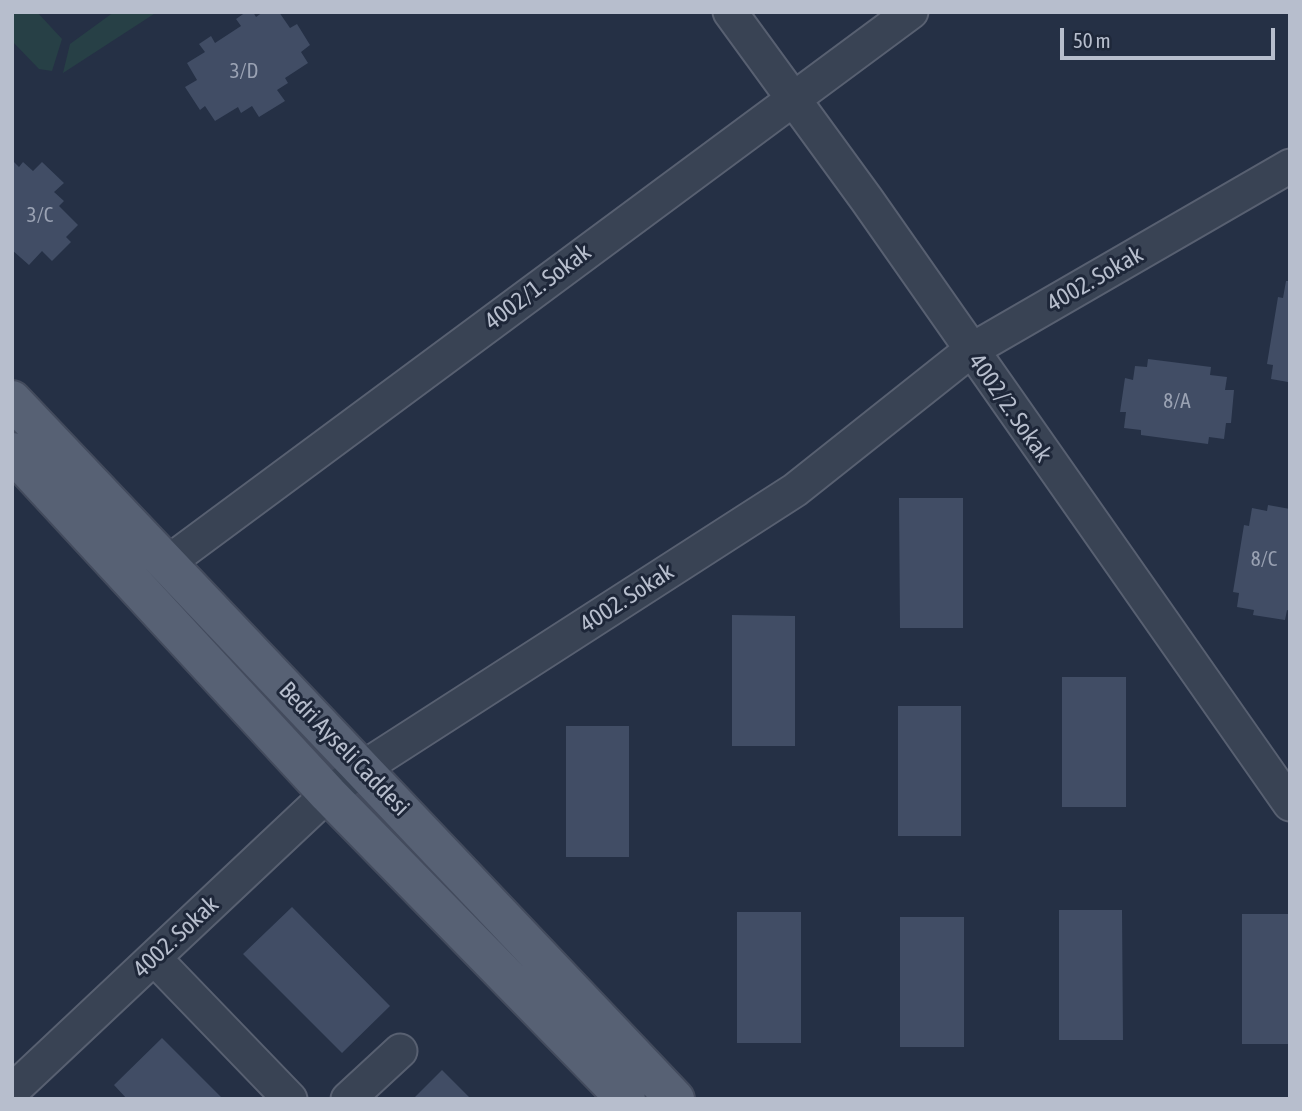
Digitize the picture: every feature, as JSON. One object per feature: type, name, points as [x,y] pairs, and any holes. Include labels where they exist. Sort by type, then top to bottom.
[{"type":"main road","name":"Bedri Ayseli Caddesi","points":[[12,400],[675,1099]]},
{"type":"main road","name":"Bedri Ayseli Caddesi","points":[[12,452],[328,794],[626,1099]]},
{"type":"street","name":"4002/2. Sokak","points":[[730,12],[1290,804]]},
{"type":"street","name":"4002/1. Sokak","points":[[166,564],[911,12]]},
{"type":"street","name":"4002. Sokak","points":[[23,1091],[154,958],[328,794],[363,768],[795,490],[970,351],[1290,166]]},
{"type":"street","points":[[154,958],[290,1099]]},
{"type":"street","points":[[348,1099],[400,1051]]},
{"type":"green space","points":[[12,12],[37,12],[62,39],[52,71],[39,69],[12,41]]},
{"type":"green space","points":[[114,12],[157,12],[63,73],[70,44]]},
{"type":"building","points":[[246,12],[253,12],[256,17],[263,12],[279,12],[290,28],[297,24],[310,45],[301,52],[308,63],[285,78],[288,83],[277,90],[285,101],[259,117],[252,106],[241,113],[238,107],[215,121],[205,106],[200,110],[185,87],[197,80],[187,63],[205,52],[199,44],[211,36],[215,43],[241,26],[236,19]]},
{"type":"building","points":[[12,160],[19,167],[23,162],[33,171],[42,162],[64,183],[54,192],[64,201],[59,206],[78,225],[66,237],[71,242],[52,261],[42,251],[29,265],[12,250]]},
{"type":"building","points":[[1286,281],[1290,281],[1290,387],[1288,382],[1271,379],[1273,365],[1267,364],[1278,297],[1283,298]]},
{"type":"building","points":[[1148,359],[1211,367],[1210,375],[1227,377],[1225,390],[1234,390],[1231,423],[1226,423],[1224,439],[1209,437],[1208,444],[1141,435],[1141,430],[1124,428],[1126,412],[1120,412],[1125,378],[1133,380],[1135,366],[1147,367]]},
{"type":"building","points":[[899,498],[963,498],[963,628],[900,628]]},
{"type":"building","points":[[1268,505],[1290,509],[1290,611],[1287,610],[1285,620],[1253,615],[1254,610],[1237,607],[1239,593],[1233,592],[1244,525],[1249,526],[1252,508],[1267,511]]},
{"type":"building","points":[[732,615],[795,616],[795,746],[732,746]]},
{"type":"building","points":[[1062,677],[1126,677],[1126,807],[1062,807]]},
{"type":"building","points":[[898,706],[961,706],[961,836],[898,836]]},
{"type":"building","points":[[566,726],[629,726],[629,857],[566,857]]},
{"type":"building","points":[[292,907],[390,1006],[342,1053],[243,954]]},
{"type":"building","points":[[1059,910],[1122,910],[1123,1040],[1059,1040]]},
{"type":"building","points":[[737,912],[801,912],[801,1043],[737,1043]]},
{"type":"building","points":[[1242,914],[1290,914],[1290,1044],[1242,1044]]},
{"type":"building","points":[[900,917],[964,917],[964,1047],[900,1047]]},
{"type":"building","points":[[162,1038],[223,1099],[127,1099],[114,1085]]},
{"type":"building","points":[[442,1070],[471,1099],[413,1099]]}]
